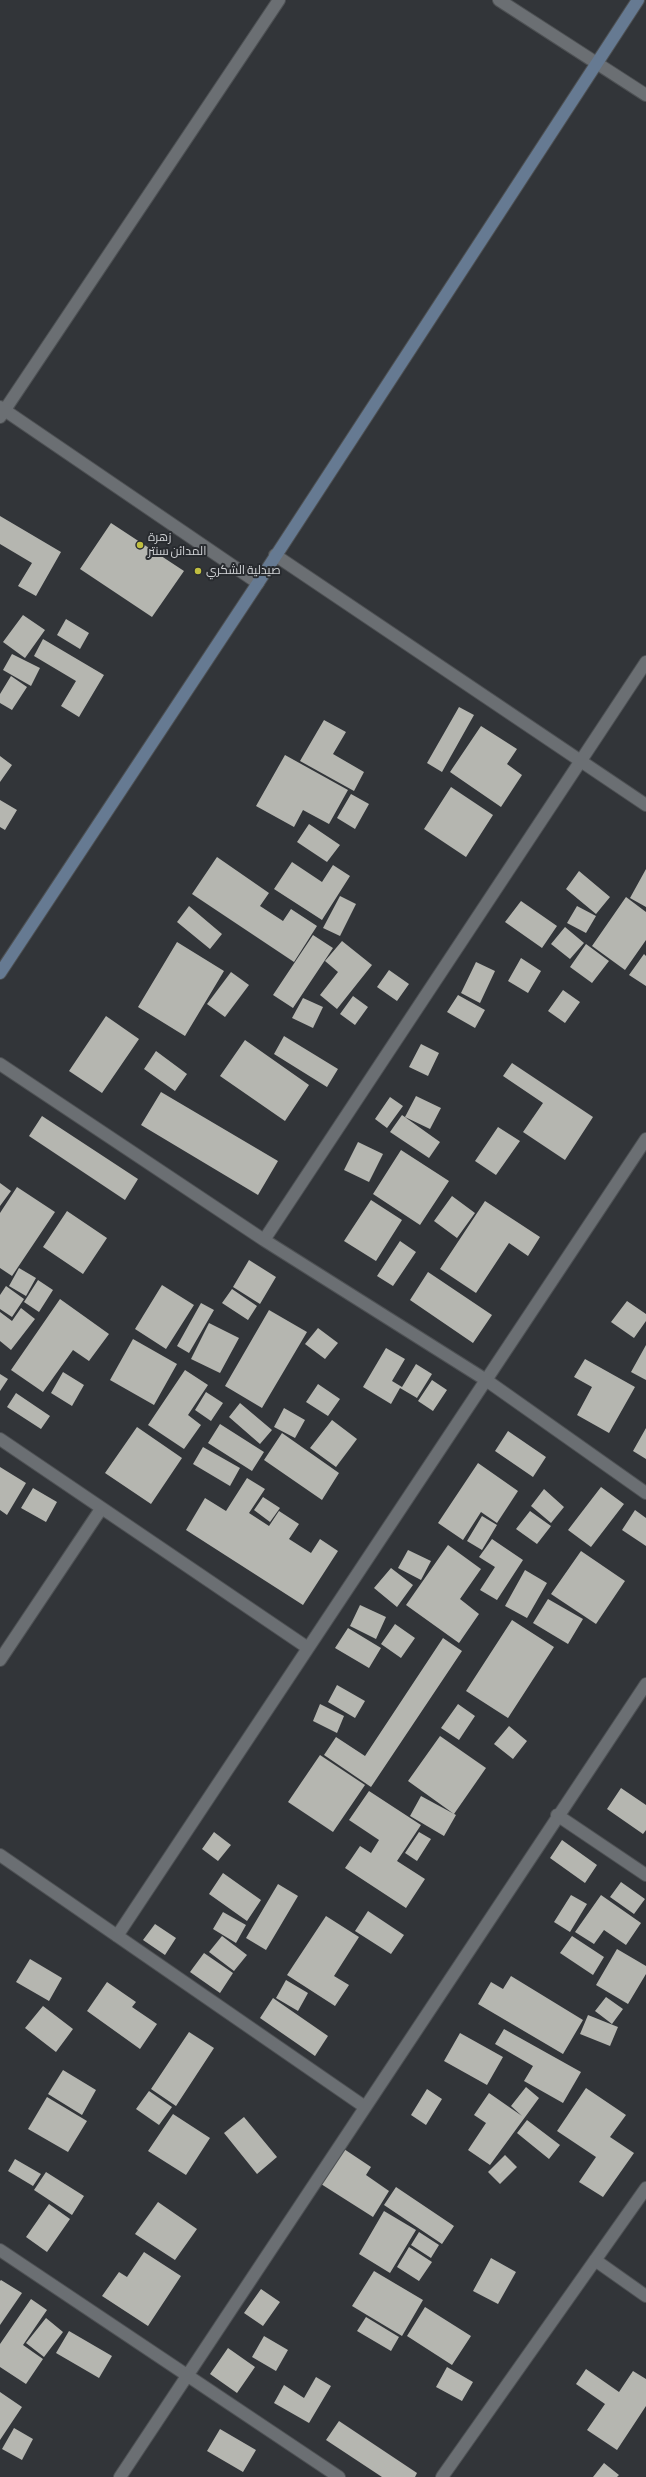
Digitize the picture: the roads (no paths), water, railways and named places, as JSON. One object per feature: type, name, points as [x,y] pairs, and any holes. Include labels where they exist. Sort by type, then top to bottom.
[{"type":"street","points":[[258,583],[2,411],[279,0]]},
{"type":"street","points":[[499,0],[646,95]]},
{"type":"street","points":[[0,973],[258,583],[638,0]]},
{"type":"street","points":[[275,555],[646,805]]},
{"type":"street","points":[[264,1240],[646,662]]},
{"type":"street","points":[[0,1064],[264,1240],[486,1380],[646,1493]]},
{"type":"street","points":[[117,1936],[646,1138]]},
{"type":"street","points":[[0,1439],[101,1509],[308,1648]]},
{"type":"street","points":[[0,1660],[101,1509]]},
{"type":"street","points":[[120,2477],[646,1684]]},
{"type":"street","points":[[558,1815],[646,1875]]},
{"type":"street","points":[[0,1855],[365,2107]]},
{"type":"street","points":[[442,2477],[646,2188]]},
{"type":"street","points":[[0,2250],[339,2477]]},
{"type":"street","points":[[595,2260],[646,2296]]},
{"type":"place","name":"زهرة المدائن سنتر","points":[[140,545]]},
{"type":"place","name":"صيدلية الشكري","points":[[198,571]]}]
